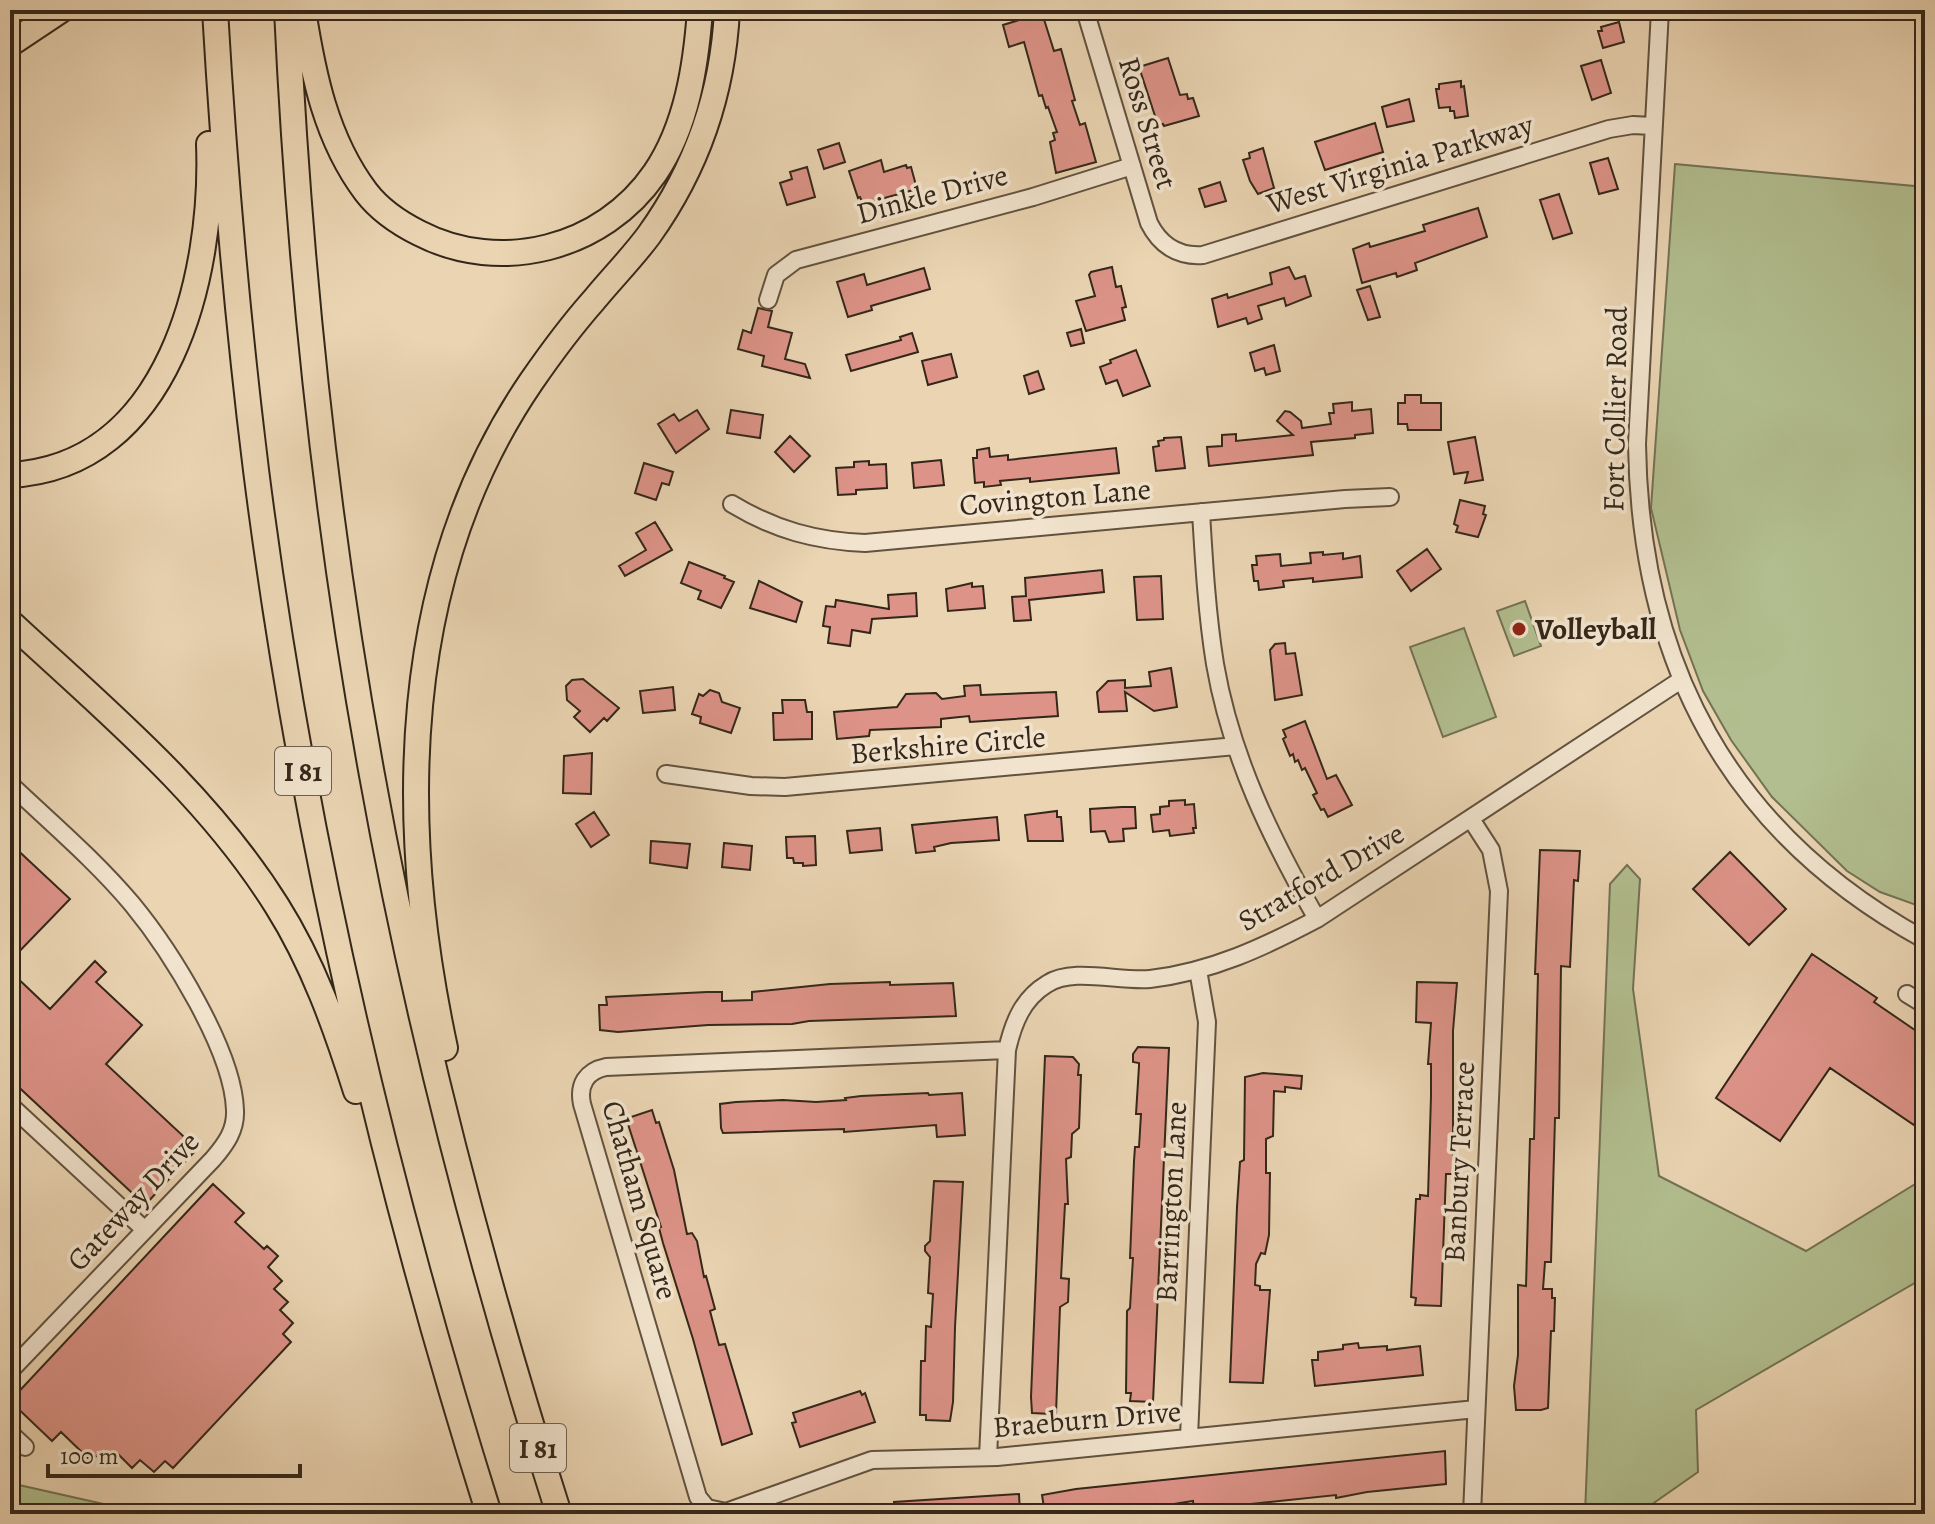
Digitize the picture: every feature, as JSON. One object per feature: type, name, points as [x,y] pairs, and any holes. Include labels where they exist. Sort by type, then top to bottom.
[{"type":"highway","points":[[10,28],[43,10]]},
{"type":"highway","points":[[10,44],[61,10]]},
{"type":"highway","points":[[10,475],[55,467],[108,439],[142,405],[171,356],[195,293],[202,254],[208,203],[213,10]]},
{"type":"highway","name":"I 81","points":[[213,10],[242,348],[266,540],[297,738],[327,896],[376,1112],[456,1409],[489,1514]]},
{"type":"highway","name":"I 81","points":[[287,10],[293,145],[309,316],[359,701],[409,961],[445,1117],[517,1383],[559,1514]]},
{"type":"highway","points":[[303,10],[324,111],[341,151],[367,193],[386,212],[432,240],[489,254],[515,254],[566,243],[594,229],[616,215],[648,182],[669,148],[683,109],[692,74],[700,10]]},
{"type":"highway","points":[[517,1383],[443,1036],[427,941],[414,808],[421,683],[432,622],[450,553],[483,468],[506,422],[536,375],[595,298],[648,237],[685,177],[713,107],[724,52],[727,10]]},
{"type":"highway","points":[[10,622],[153,754],[192,795],[237,847],[279,908],[302,952],[343,1049],[456,1409]]},
{"type":"street","name":"Ross Street","points":[[1085,10],[1149,223],[1167,247]]},
{"type":"street","name":"Fort Collier Road","points":[[1660,10],[1637,444],[1637,494],[1648,575],[1660,623],[1681,680],[1725,760],[1780,831],[1848,892],[1925,940]]},
{"type":"street","name":"West Virginia Parkway","points":[[1167,247],[1181,254],[1203,255],[1609,129],[1652,126]]},
{"type":"street","name":"Dinkle Drive","points":[[768,300],[776,275],[796,260],[1033,197],[1132,166]]},
{"type":"street","name":"Covington Lane","points":[[732,504],[782,529],[823,540],[865,543],[1390,497]]},
{"type":"street","points":[[1201,512],[1208,615],[1215,665],[1236,746],[1268,830],[1317,919]]},
{"type":"street","name":"Stratford Drive","points":[[988,1457],[1007,1050],[1020,1010],[1049,982],[1077,975],[1114,980],[1148,979],[1198,970],[1273,942],[1317,919],[1681,680]]},
{"type":"street","name":"Berkshire Circle","points":[[666,774],[751,786],[785,787],[1236,746]]},
{"type":"street","name":"Gateway Drive","points":[[10,784],[107,877],[152,930],[208,1025],[232,1089],[235,1111],[228,1141],[10,1371]]},
{"type":"street","name":"Banbury Terrace","points":[[1471,819],[1491,850],[1499,891],[1472,1514]]},
{"type":"street","name":"Barrington Lane","points":[[1189,1437],[1207,1022],[1198,970]]},
{"type":"street","points":[[1907,994],[1925,1005]]},
{"type":"street","name":"Chatham Square","points":[[711,1510],[698,1497],[587,1119],[580,1094],[585,1078],[598,1068],[606,1067],[1007,1050]]},
{"type":"street","points":[[10,1105],[145,1230]]},
{"type":"street","name":"Braeburn Drive","points":[[711,1510],[726,1512],[872,1460],[988,1457],[1476,1409]]},
{"type":"street","points":[[10,1433],[25,1447]]},
{"type":"green space","points":[[1675,164],[1925,187],[1925,882],[1919,906],[1880,892],[1847,871],[1772,797],[1731,740],[1703,691],[1680,630],[1651,508]]},
{"type":"green space","name":"Volleyball","points":[[1525,601],[1541,646],[1514,656],[1497,611]]},
{"type":"green space","points":[[1464,628],[1496,717],[1443,737],[1410,647]]},
{"type":"green space","points":[[1627,865],[1640,879],[1633,989],[1659,1176],[1806,1251],[1925,1178],[1925,1277],[1696,1410],[1698,1472],[1638,1514],[1585,1514],[1610,884]]},
{"type":"green space","points":[[10,1483],[148,1514],[10,1514]]},
{"type":"building","points":[[1042,13],[1054,51],[1061,49],[1075,100],[1072,101],[1080,125],[1085,123],[1096,162],[1056,173],[1050,142],[1055,140],[1053,133],[1057,132],[1042,95],[1039,96],[1024,42],[1009,47],[1003,25]]},
{"type":"building","points":[[1619,22],[1624,42],[1603,48],[1598,31],[1602,31],[1601,27]]},
{"type":"building","points":[[1168,58],[1180,95],[1187,94],[1188,99],[1193,98],[1199,116],[1164,126],[1158,125],[1139,67]]},
{"type":"building","points":[[1601,60],[1611,93],[1592,100],[1581,66]]},
{"type":"building","points":[[1461,81],[1468,116],[1455,118],[1450,107],[1439,108],[1436,89],[1439,89],[1439,84]]},
{"type":"building","points":[[1409,99],[1414,121],[1387,127],[1382,107]]},
{"type":"building","points":[[1375,123],[1383,152],[1325,170],[1315,142]]},
{"type":"building","points":[[839,143],[845,162],[824,169],[818,150]]},
{"type":"building","points":[[1263,148],[1274,188],[1258,194],[1243,160],[1250,158],[1249,153]]},
{"type":"building","points":[[1608,158],[1618,189],[1599,194],[1590,163]]},
{"type":"building","points":[[881,160],[884,172],[906,165],[907,168],[911,167],[917,189],[863,204],[849,171]]},
{"type":"building","points":[[807,167],[815,197],[787,205],[780,183],[792,179],[790,172]]},
{"type":"building","points":[[1220,182],[1226,201],[1205,207],[1199,189]]},
{"type":"building","points":[[1559,194],[1572,233],[1553,239],[1540,200]]},
{"type":"building","points":[[1478,208],[1487,237],[1415,263],[1417,270],[1362,283],[1353,249],[1425,231],[1423,225]]},
{"type":"building","points":[[1112,267],[1116,287],[1121,286],[1126,307],[1122,308],[1125,320],[1086,331],[1076,301],[1095,296],[1089,275],[1091,272]]},
{"type":"building","points":[[1289,267],[1295,279],[1305,276],[1311,296],[1286,306],[1284,298],[1258,306],[1262,319],[1248,324],[1246,318],[1218,327],[1212,299],[1227,294],[1228,298],[1272,284],[1270,273]]},
{"type":"building","points":[[924,268],[930,289],[871,306],[872,310],[848,317],[837,282],[864,274],[867,285]]},
{"type":"building","points":[[1370,286],[1380,317],[1368,320],[1357,290]]},
{"type":"building","points":[[758,308],[772,311],[768,327],[792,333],[785,359],[805,364],[810,378],[762,366],[764,356],[738,349],[743,330],[751,333]]},
{"type":"building","points":[[1081,329],[1084,343],[1071,346],[1067,333]]},
{"type":"building","points":[[912,333],[918,352],[851,371],[846,355],[901,340],[900,337]]},
{"type":"building","points":[[1274,345],[1280,371],[1266,375],[1264,368],[1255,371],[1250,353]]},
{"type":"building","points":[[1136,350],[1150,386],[1123,396],[1117,380],[1106,384],[1100,367]]},
{"type":"building","points":[[951,354],[957,377],[928,385],[922,361]]},
{"type":"building","points":[[1038,371],[1044,389],[1029,394],[1024,376]]},
{"type":"building","points":[[1405,395],[1421,395],[1421,403],[1441,403],[1441,430],[1408,430],[1407,424],[1398,424],[1398,403],[1405,403]]},
{"type":"building","points":[[1352,402],[1352,411],[1371,409],[1373,433],[1311,442],[1313,455],[1209,466],[1207,447],[1222,446],[1222,435],[1236,434],[1236,441],[1293,435],[1277,421],[1285,411],[1301,421],[1302,428],[1331,424],[1329,413],[1334,413],[1333,404]]},
{"type":"building","points":[[697,410],[709,429],[676,453],[658,424],[674,414],[679,421]]},
{"type":"building","points":[[731,410],[763,415],[760,438],[727,433]]},
{"type":"building","points":[[790,436],[810,456],[794,472],[775,452]]},
{"type":"building","points":[[1181,437],[1185,468],[1156,471],[1153,447],[1159,446],[1158,441],[1164,438]]},
{"type":"building","points":[[1475,437],[1483,480],[1465,483],[1468,472],[1454,474],[1448,442]]},
{"type":"building","points":[[989,448],[990,457],[1008,455],[1008,460],[1116,448],[1119,473],[1030,482],[1030,478],[1000,481],[1001,485],[984,487],[984,482],[975,483],[973,458],[977,458],[977,450]]},
{"type":"building","points":[[941,460],[944,485],[914,488],[912,463]]},
{"type":"building","points":[[869,461],[869,465],[886,464],[887,488],[856,490],[856,494],[838,495],[836,468],[854,467],[854,462]]},
{"type":"building","points":[[644,463],[673,472],[669,485],[662,483],[656,500],[635,493]]},
{"type":"building","points":[[1460,500],[1485,506],[1483,514],[1486,515],[1478,537],[1456,532],[1458,526],[1454,524]]},
{"type":"building","points":[[655,522],[672,550],[625,576],[619,566],[646,550],[636,533]]},
{"type":"building","points":[[1427,549],[1441,569],[1411,591],[1397,571]]},
{"type":"building","points":[[1323,552],[1323,555],[1343,553],[1343,559],[1360,556],[1362,577],[1313,582],[1313,578],[1283,581],[1284,587],[1259,590],[1258,581],[1254,581],[1252,565],[1257,565],[1256,556],[1280,554],[1281,566],[1311,563],[1310,553]]},
{"type":"building","points":[[689,562],[734,582],[721,608],[698,599],[701,591],[681,583]]},
{"type":"building","points":[[1102,570],[1104,592],[1029,600],[1031,620],[1014,621],[1012,597],[1026,596],[1025,578]]},
{"type":"building","points":[[1161,576],[1163,619],[1137,620],[1134,577]]},
{"type":"building","points":[[759,581],[802,602],[796,622],[750,608]]},
{"type":"building","points":[[972,583],[972,587],[983,586],[985,608],[948,611],[946,589]]},
{"type":"building","points":[[916,593],[917,616],[872,619],[870,633],[852,630],[850,646],[828,643],[830,627],[823,626],[826,606],[835,607],[836,600],[889,609],[888,595]]},
{"type":"building","points":[[1285,643],[1286,654],[1295,653],[1302,695],[1275,700],[1270,650],[1275,644]]},
{"type":"building","points":[[1171,668],[1177,707],[1154,711],[1125,692],[1127,711],[1099,712],[1097,692],[1108,681],[1125,680],[1125,688],[1151,686],[1149,672]]},
{"type":"building","points":[[583,679],[619,708],[590,732],[574,717],[580,711],[567,700],[566,686],[572,680]]},
{"type":"building","points":[[980,685],[981,695],[1056,692],[1058,716],[970,722],[969,716],[941,719],[941,727],[870,730],[869,736],[837,739],[834,712],[897,707],[906,694],[936,693],[942,699],[965,696],[964,686]]},
{"type":"building","points":[[673,687],[675,710],[643,713],[640,691]]},
{"type":"building","points":[[710,690],[719,693],[722,702],[740,708],[731,733],[700,723],[701,717],[692,714],[699,694],[703,696]]},
{"type":"building","points":[[782,700],[805,700],[807,712],[812,712],[812,739],[774,740],[773,713],[783,713]]},
{"type":"building","points":[[1305,721],[1327,779],[1336,775],[1352,805],[1328,817],[1313,795],[1317,793],[1305,768],[1302,770],[1298,760],[1295,762],[1293,754],[1290,756],[1283,739],[1286,737],[1283,730]]},
{"type":"building","points":[[592,753],[591,794],[563,793],[564,756]]},
{"type":"building","points":[[1185,800],[1185,805],[1194,804],[1194,833],[1170,836],[1169,830],[1153,832],[1151,815],[1160,814],[1160,807],[1169,806],[1169,801]]},
{"type":"building","points":[[1135,807],[1136,828],[1123,829],[1124,841],[1109,842],[1105,831],[1091,832],[1090,809]]},
{"type":"building","points":[[1057,811],[1057,817],[1061,817],[1063,841],[1028,841],[1025,815]]},
{"type":"building","points":[[594,812],[609,835],[591,847],[576,824]]},
{"type":"building","points":[[997,817],[999,840],[951,843],[934,847],[935,851],[916,853],[912,825]]},
{"type":"building","points":[[880,828],[882,850],[850,853],[847,831]]},
{"type":"building","points":[[815,836],[816,865],[803,866],[803,863],[794,863],[793,858],[787,858],[786,837]]},
{"type":"building","points":[[651,841],[690,844],[687,868],[650,863]]},
{"type":"building","points":[[10,843],[70,899],[10,961]]},
{"type":"building","points":[[724,843],[752,846],[750,870],[722,867]]},
{"type":"building","points":[[1540,850],[1580,851],[1578,881],[1574,880],[1570,967],[1561,966],[1559,1118],[1555,1118],[1551,1262],[1545,1262],[1543,1289],[1552,1289],[1552,1298],[1555,1298],[1548,1408],[1516,1410],[1518,1285],[1526,1286],[1530,1139],[1534,1139],[1538,974],[1535,974]]},
{"type":"building","points":[[1730,852],[1786,909],[1749,945],[1693,889]]},
{"type":"building","points":[[1812,954],[1877,998],[1874,1002],[1925,1037],[1925,1108],[1914,1125],[1830,1068],[1780,1141],[1716,1098]]},
{"type":"building","points":[[95,961],[106,972],[96,982],[142,1025],[106,1064],[197,1149],[145,1205],[10,1079],[10,971],[50,1009]]},
{"type":"building","points":[[890,982],[890,985],[953,983],[956,1016],[708,1025],[618,1032],[600,1030],[599,1005],[607,1005],[606,997],[722,992],[722,1001],[752,1000],[752,992]]},
{"type":"building","points":[[1417,982],[1457,983],[1453,1031],[1453,1174],[1446,1174],[1441,1306],[1415,1305],[1416,1298],[1411,1297],[1416,1199],[1420,1199],[1420,1195],[1428,1196],[1431,1096],[1431,1064],[1428,1064],[1431,1023],[1416,1022]]},
{"type":"building","points":[[1138,1047],[1169,1048],[1153,1402],[1130,1401],[1131,1393],[1126,1393],[1134,1161],[1135,1147],[1139,1147],[1141,1114],[1136,1114],[1139,1063],[1133,1062],[1133,1054]]},
{"type":"building","points":[[1045,1056],[1073,1057],[1079,1064],[1078,1075],[1081,1075],[1079,1128],[1072,1134],[1071,1157],[1066,1159],[1068,1204],[1065,1204],[1061,1278],[1069,1279],[1068,1302],[1060,1307],[1056,1414],[1032,1413],[1031,1397]]},
{"type":"building","points":[[1263,1073],[1302,1076],[1301,1089],[1285,1087],[1285,1092],[1274,1091],[1273,1136],[1266,1139],[1266,1173],[1270,1173],[1269,1235],[1265,1254],[1261,1253],[1256,1264],[1255,1285],[1260,1286],[1260,1290],[1270,1290],[1263,1383],[1230,1382],[1237,1207],[1240,1162],[1244,1160],[1245,1077]]},
{"type":"building","points":[[962,1093],[965,1135],[937,1137],[936,1125],[844,1132],[844,1129],[723,1133],[721,1128],[720,1104],[783,1100],[816,1102]]},
{"type":"building","points":[[652,1110],[656,1123],[659,1122],[674,1170],[687,1234],[692,1233],[697,1241],[704,1277],[715,1309],[710,1311],[719,1345],[725,1344],[752,1434],[722,1445],[661,1227],[627,1121]]},
{"type":"building","points":[[934,1181],[963,1182],[950,1421],[926,1420],[926,1415],[920,1415],[921,1361],[925,1361],[926,1326],[931,1327],[933,1294],[928,1293],[930,1257],[925,1246],[930,1241]]},
{"type":"building","points":[[213,1184],[244,1213],[235,1222],[264,1249],[267,1246],[278,1256],[268,1267],[282,1281],[274,1289],[288,1302],[280,1310],[293,1323],[283,1334],[291,1342],[173,1468],[165,1461],[154,1472],[140,1460],[132,1468],[118,1454],[110,1463],[99,1453],[94,1458],[91,1455],[88,1458],[61,1432],[52,1441],[10,1401]]},
{"type":"building","points":[[1358,1343],[1359,1348],[1387,1346],[1387,1350],[1420,1346],[1423,1375],[1315,1386],[1312,1360],[1318,1360],[1318,1352],[1343,1349],[1343,1345]]},
{"type":"building","points":[[860,1391],[862,1395],[865,1393],[875,1422],[800,1447],[792,1423],[796,1422],[793,1413]]},
{"type":"building","points":[[1445,1451],[1446,1484],[1336,1498],[1336,1495],[1194,1510],[1193,1501],[1167,1505],[1167,1514],[1045,1514],[1042,1495],[1076,1489]]},
{"type":"building","points":[[1019,1494],[1020,1514],[895,1514],[894,1502]]},
{"type":"place","name":"Volleyball","points":[[1519,629]]}]
